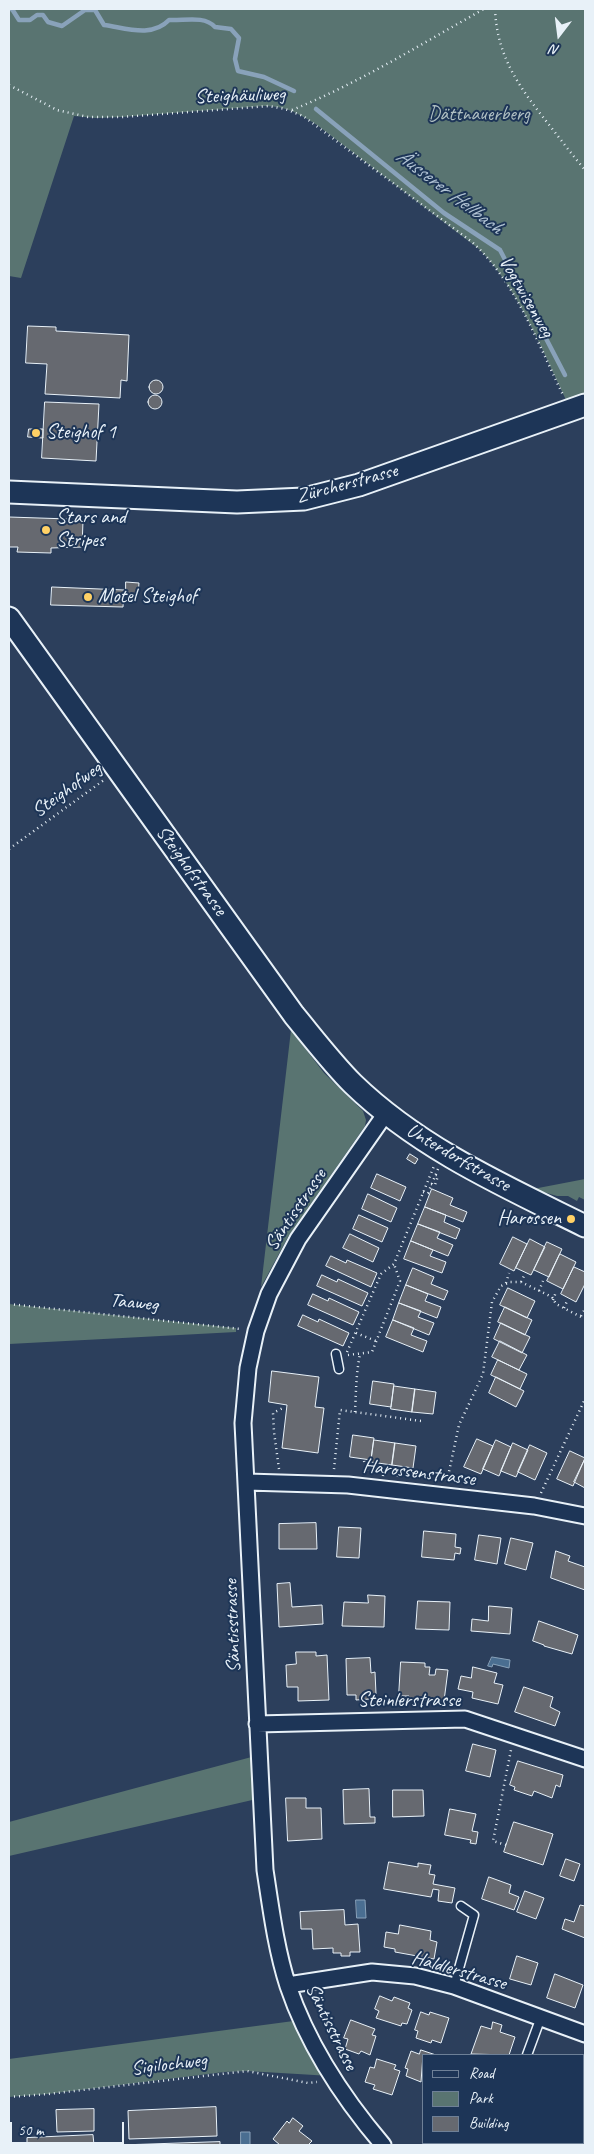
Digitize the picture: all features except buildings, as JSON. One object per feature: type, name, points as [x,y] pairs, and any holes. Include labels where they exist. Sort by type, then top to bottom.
[{"type":"street","name":"Zürcherstrasse","points":[[9,492],[237,502],[304,499],[365,483],[578,407]]},
{"type":"street","name":"Steighofstrasse","points":[[9,618],[294,1015],[335,1065],[386,1113]]},
{"type":"street","name":"Unterdorfstrasse","points":[[386,1113],[450,1156],[498,1183],[585,1226]]},
{"type":"street","name":"Säntisstrasse","points":[[383,2145],[360,2118],[331,2076],[301,2020],[288,1985],[275,1932],[265,1870],[244,1399],[256,1331],[269,1294],[294,1246],[386,1113]]},
{"type":"street","name":"Harossenstrasse","points":[[247,1482],[333,1483],[534,1506],[585,1516]]},
{"type":"street","name":"Steinlerstrasse","points":[[257,1724],[464,1719],[585,1759]]},
{"type":"street","name":"Haldlerstrasse","points":[[288,1985],[372,1972],[415,1976],[454,1986],[585,2034]]},
{"type":"lane","points":[[336,1354],[339,1369]]},
{"type":"lane","points":[[454,1986],[474,1915],[461,1906]]},
{"type":"lane","points":[[526,2054],[541,2017]]},
{"type":"path","name":"Steighäuliweg","points":[[9,85],[57,110],[88,117],[122,117],[269,106],[290,110],[343,88],[484,9]]},
{"type":"path","points":[[495,9],[499,44],[510,70],[546,121],[585,170]]},
{"type":"path","name":"Vogtwisenweg","points":[[290,110],[303,116],[325,131],[472,242],[486,256],[507,283],[578,407]]},
{"type":"path","name":"Steighofweg","points":[[9,849],[118,770]]},
{"type":"path","points":[[348,1350],[382,1274],[394,1264],[434,1166]]},
{"type":"path","points":[[423,1192],[428,1192],[438,1168]]},
{"type":"path","points":[[346,1356],[372,1352],[400,1281],[394,1264]]},
{"type":"path","points":[[446,1487],[458,1430],[484,1370],[492,1302],[498,1290],[506,1283],[509,1273]]},
{"type":"path","points":[[521,1282],[524,1276]]},
{"type":"path","points":[[538,1291],[543,1281]]},
{"type":"path","points":[[506,1283],[521,1282],[553,1300],[556,1304],[585,1319]]},
{"type":"path","points":[[553,1300],[556,1292]]},
{"type":"path","points":[[564,1308],[567,1302]]},
{"type":"path","name":"Taaweg","points":[[9,1304],[256,1331]]},
{"type":"path","points":[[582,1316],[585,1309]]},
{"type":"path","points":[[356,1333],[376,1341]]},
{"type":"path","points":[[355,1412],[356,1374],[360,1354]]},
{"type":"path","points":[[538,1498],[585,1399]]},
{"type":"path","points":[[280,1473],[274,1432],[274,1413],[285,1408]]},
{"type":"path","points":[[333,1483],[340,1410],[422,1421]]},
{"type":"path","points":[[364,1461],[367,1475]]},
{"type":"path","points":[[506,1845],[493,1841],[512,1742]]},
{"type":"path","name":"Sigilochweg","points":[[9,2097],[48,2094],[224,2072],[247,2071],[308,2083],[322,2081],[331,2076]]},
{"type":"green space","name":"Dättnauerberg","points":[[9,9],[585,9],[585,405],[571,410],[531,325],[519,304],[494,266],[479,249],[317,125],[298,114],[278,107],[263,106],[122,117],[96,118],[74,116],[21,278],[9,276]]},
{"type":"green space","points":[[291,1030],[324,1073],[363,1111],[366,1120],[365,1126],[288,1237],[261,1287]]},
{"type":"green space","points":[[585,1179],[585,1200],[579,1197],[577,1201],[568,1196],[557,1196],[533,1189]]},
{"type":"green space","points":[[9,1304],[236,1328],[236,1332],[9,1344]]},
{"type":"green space","points":[[259,1755],[261,1798],[9,1856],[9,1822]]},
{"type":"green space","points":[[301,2020],[331,2076],[247,2071],[224,2072],[48,2094],[9,2097],[9,2059]]},
{"type":"water","points":[[492,1657],[510,1660],[509,1668],[493,1664],[492,1667],[488,1666]]},
{"type":"water","points":[[356,1900],[365,1900],[366,1918],[357,1918]]},
{"type":"water","points":[[241,2132],[250,2132],[250,2145],[241,2145]]},
{"type":"waterway","name":"Äusserer Hellbach","points":[[9,9],[12,9],[19,20],[30,20],[37,15],[43,15],[48,22],[62,26],[85,10],[95,10],[104,25],[138,30],[155,29],[169,20],[193,19],[205,21],[215,27],[231,29],[239,38],[235,59],[238,71],[264,77],[294,91]]},
{"type":"waterway","name":"Äusserer Hellbach","points":[[316,109],[444,213],[500,250],[565,375]]},
{"type":"place","name":"Steighof 1","points":[[36,433]]},
{"type":"place","name":"Stars and Stripes","points":[[46,530]]},
{"type":"place","name":"Motel Steighof","points":[[88,597]]},
{"type":"place","name":"Harossen","points":[[571,1219]]}]
